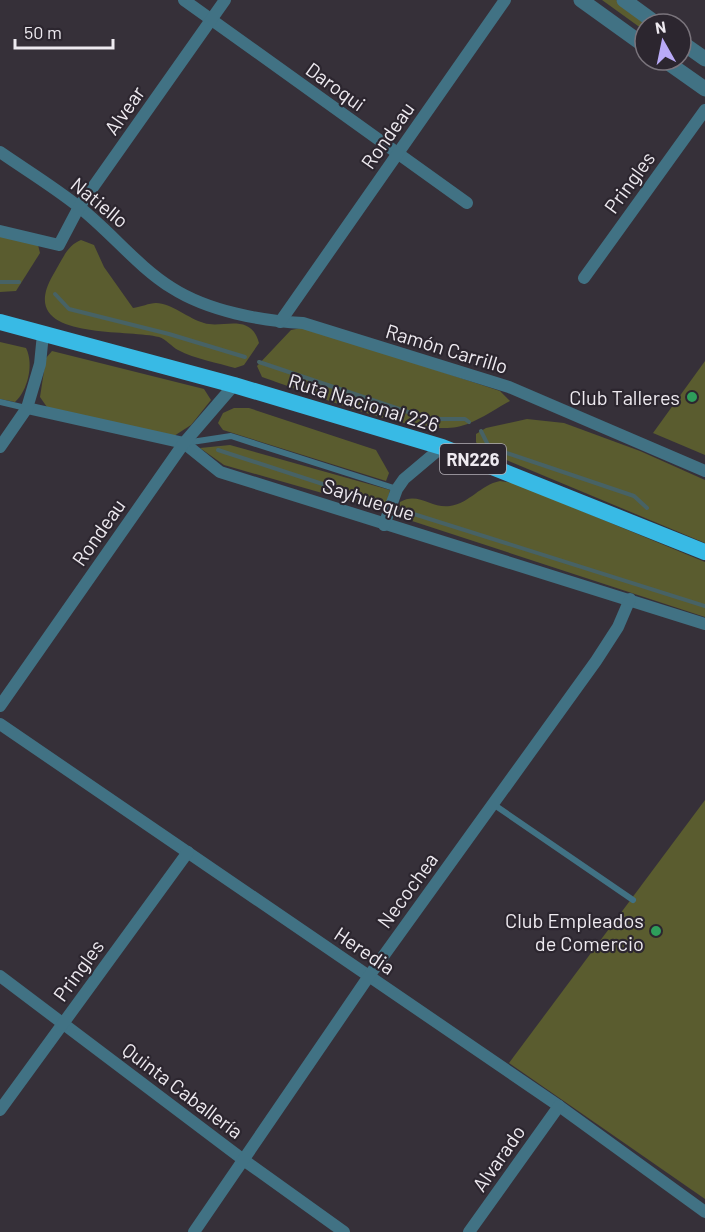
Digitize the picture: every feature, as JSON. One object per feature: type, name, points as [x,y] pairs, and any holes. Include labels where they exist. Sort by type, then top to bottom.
[{"type":"highway","name":"Ruta Nacional 226","points":[[0,322],[234,385],[442,447],[705,552]]},
{"type":"street","name":"Daroqui","points":[[183,0],[468,203]]},
{"type":"street","name":"Alvear","points":[[0,231],[59,245],[79,207],[225,0]]},
{"type":"street","name":"Rondeau","points":[[280,322],[506,0]]},
{"type":"street","points":[[581,0],[633,37]]},
{"type":"street","points":[[624,0],[640,12]]},
{"type":"street","points":[[681,72],[705,89]]},
{"type":"street","name":"Pringles","points":[[584,278],[705,110]]},
{"type":"street","name":"Natiello","points":[[0,152],[79,207],[170,287]]},
{"type":"street","name":"Ramón Carrillo","points":[[170,287],[217,309],[280,322],[303,323],[509,387],[705,471]]},
{"type":"street","points":[[0,447],[27,408],[40,364],[43,334]]},
{"type":"street","name":"Rondeau","points":[[1,703],[184,443],[234,385]]},
{"type":"street","name":"Sayhueque","points":[[27,408],[184,443],[220,472],[705,624]]},
{"type":"street","points":[[384,525],[397,489],[404,479],[442,447]]},
{"type":"street","name":"Necochea","points":[[194,1232],[369,976],[596,661],[618,627],[630,599]]},
{"type":"street","name":"Heredia","points":[[0,724],[559,1106],[705,1212]]},
{"type":"street","name":"Pringles","points":[[0,1110],[188,852]]},
{"type":"street","name":"Quinta Caballería","points":[[0,976],[244,1161],[344,1232]]},
{"type":"street","name":"Alvarado","points":[[469,1232],[559,1106]]},
{"type":"lane","points":[[0,402],[27,408]]},
{"type":"lane","points":[[184,443],[231,436],[397,489]]},
{"type":"lane","points":[[493,804],[633,900]]},
{"type":"green space","points":[[602,0],[616,0],[633,12],[633,22]]},
{"type":"green space","points":[[0,236],[38,245],[40,253],[16,291],[0,292]]},
{"type":"green space","points":[[81,240],[94,245],[104,267],[133,308],[153,303],[162,304],[204,323],[243,325],[255,333],[259,343],[244,365],[235,368],[185,353],[159,337],[79,328],[61,322],[48,312],[45,297],[53,275],[65,255],[76,242]]},
{"type":"green space","points":[[306,327],[500,391],[510,401],[464,425],[437,428],[387,419],[262,377],[257,366],[291,330]]},
{"type":"green space","points":[[0,342],[26,348],[28,354],[29,369],[26,384],[15,402],[0,399]]},
{"type":"green space","points":[[52,351],[204,389],[211,400],[191,425],[174,436],[49,410],[40,397],[46,358]]},
{"type":"green space","name":"Club Talleres","points":[[705,361],[705,455],[653,433]]},
{"type":"green space","points":[[234,408],[249,408],[376,450],[389,473],[386,481],[223,430],[218,423],[223,413]]},
{"type":"green space","points":[[527,419],[564,423],[640,451],[705,480],[705,543],[480,449],[476,442],[476,434],[486,428]]},
{"type":"green space","points":[[230,445],[390,490],[385,511],[224,465],[200,448]]},
{"type":"green space","points":[[500,481],[514,483],[705,562],[705,617],[409,520],[399,514],[400,502],[407,499],[413,498],[450,506]]},
{"type":"green space","name":"Club Empleados de Comercio","points":[[705,800],[705,1199],[509,1063]]},
{"type":"waterway","points":[[0,282],[19,282]]},
{"type":"waterway","points":[[55,294],[69,309],[169,334],[245,357]]},
{"type":"waterway","points":[[259,362],[429,419],[465,419],[469,422]]},
{"type":"waterway","points":[[481,431],[489,447],[634,496],[647,508]]},
{"type":"waterway","points":[[218,450],[384,504]]},
{"type":"waterway","points":[[398,509],[705,606]]},
{"type":"place","name":"Club Talleres","points":[[692,397]]},
{"type":"place","name":"Club Empleados de Comercio","points":[[656,931]]}]
